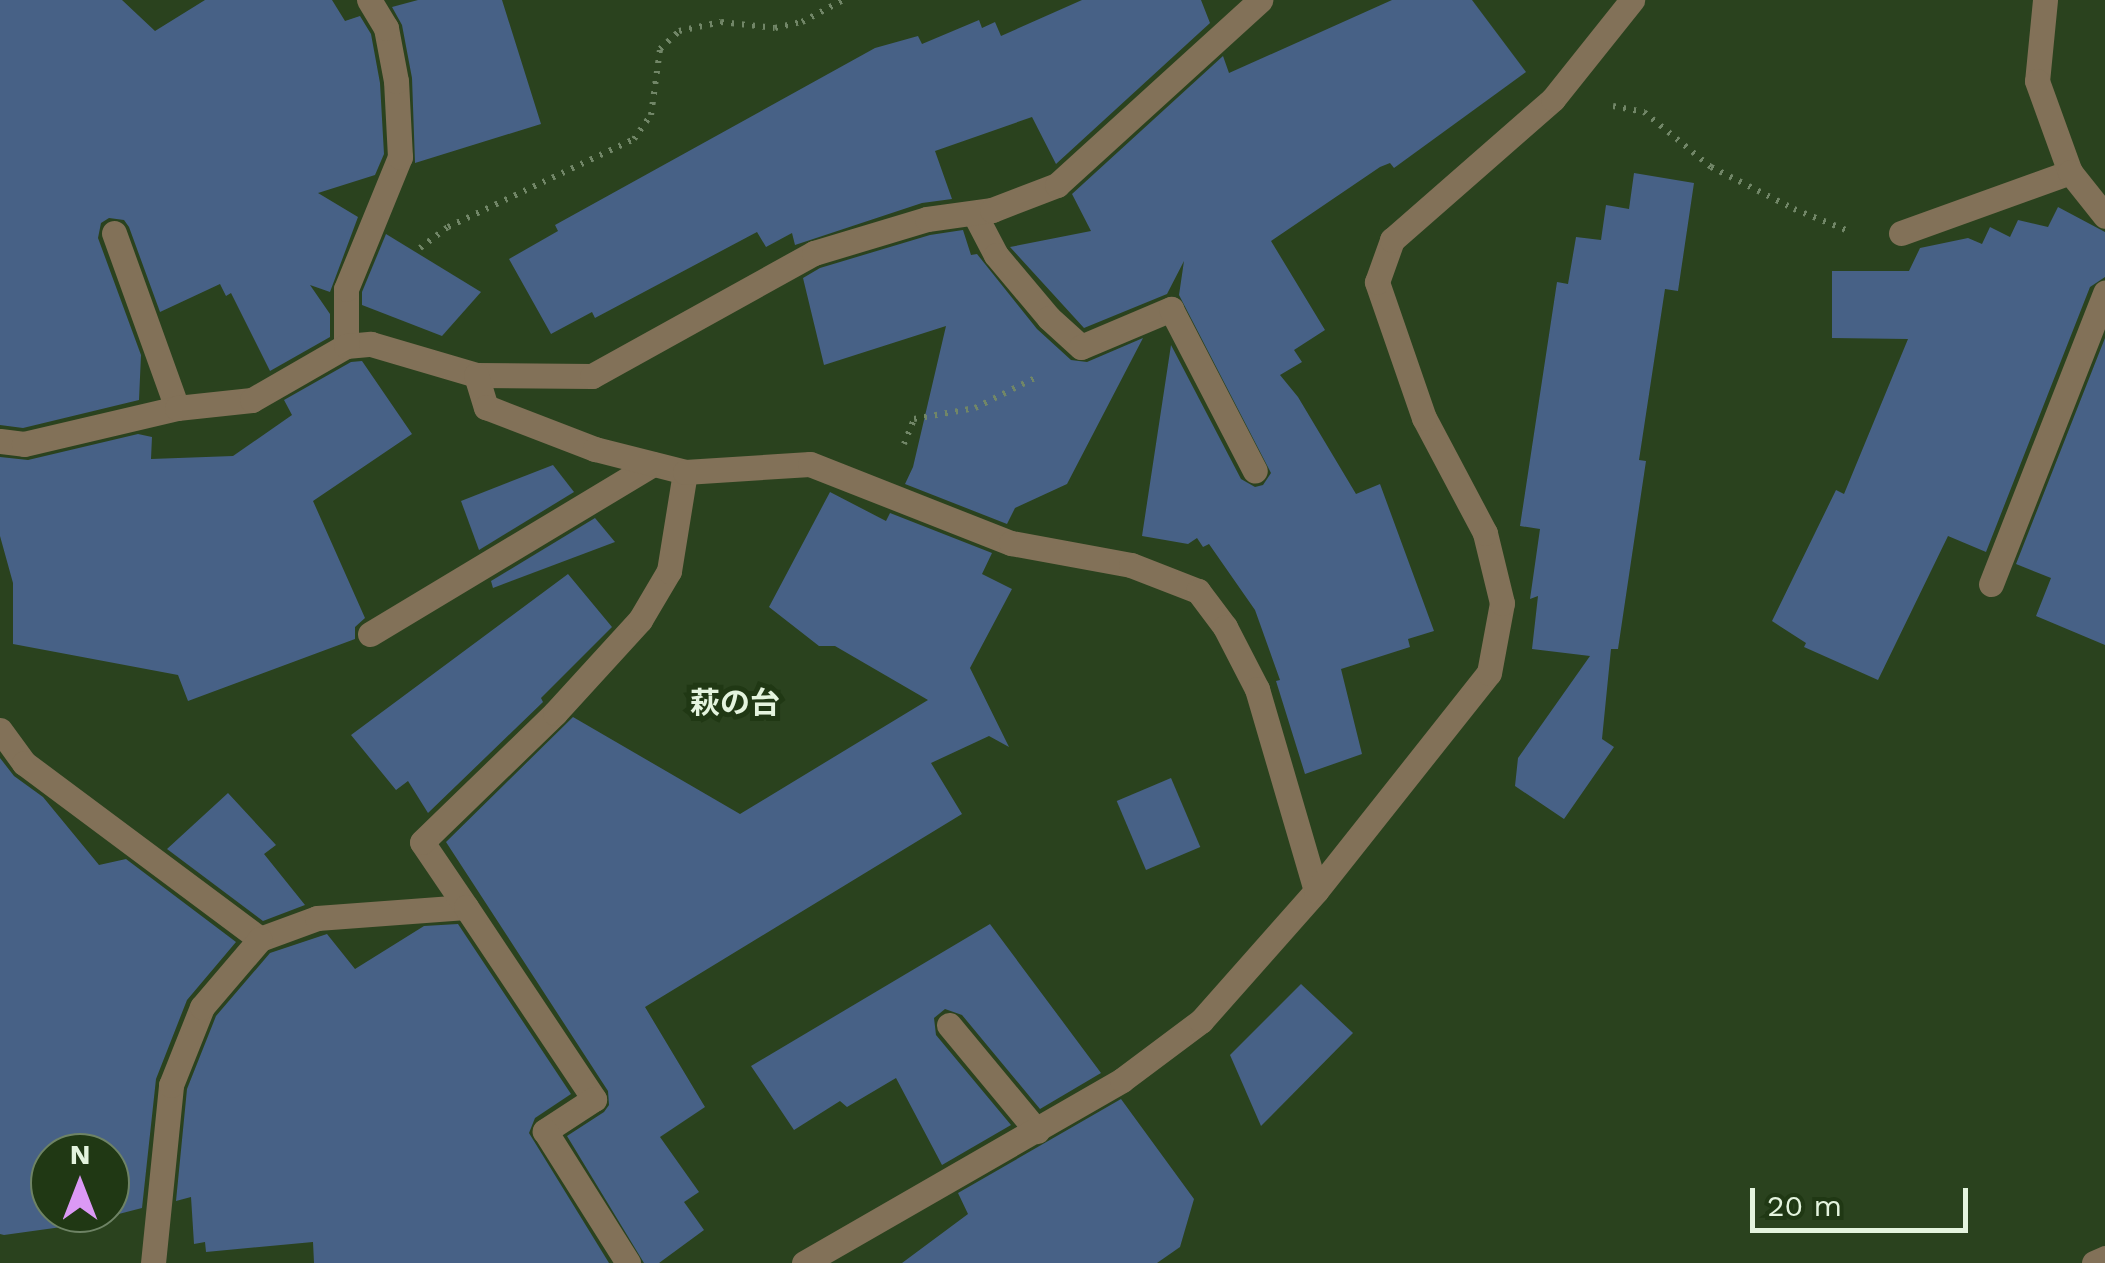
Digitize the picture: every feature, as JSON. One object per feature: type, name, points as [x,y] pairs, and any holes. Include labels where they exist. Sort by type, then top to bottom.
[{"type":"street","points":[[346,346],[346,290],[400,158],[396,80],[386,28],[368,0]]},
{"type":"street","points":[[0,442],[24,444],[177,408],[252,400],[346,346],[371,344],[476,375],[592,376],[814,254],[928,219],[974,213],[1058,185],[1260,0]]},
{"type":"street","points":[[815,1261],[1122,1080],[1201,1021],[1316,891],[1489,673],[1502,603],[1485,533],[1424,418],[1377,282],[1392,240],[1553,98],[1632,0]]},
{"type":"street","points":[[2045,0],[2037,80],[2070,172],[2105,216]]},
{"type":"street","points":[[1901,233],[2070,172]]},
{"type":"street","points":[[974,213],[996,255],[1048,318],[1081,347],[1170,309],[1255,471]]},
{"type":"street","points":[[114,233],[177,408]]},
{"type":"street","points":[[1991,584],[2105,293]]},
{"type":"street","points":[[476,375],[486,407],[595,449],[685,472],[810,464],[1011,543],[1131,564],[1198,591],[1225,627],[1257,690],[1316,891]]},
{"type":"street","points":[[370,634],[652,464]]},
{"type":"street","points":[[628,1263],[545,1132],[594,1099],[422,842],[555,714],[640,620],[670,570],[685,472]]},
{"type":"street","points":[[0,730],[24,763],[112,824],[260,939]]},
{"type":"street","points":[[153,1263],[171,1084],[202,1006],[260,939],[317,918],[466,907]]},
{"type":"street","points":[[949,1024],[1036,1132]]},
{"type":"street","points":[[2094,1263],[2105,1258]]},
{"type":"path","points":[[410,256],[448,227],[634,139],[650,115],[660,49],[679,31],[721,22],[774,28],[802,22],[843,0]]},
{"type":"path","points":[[1553,98],[1644,112],[1712,167],[1794,209],[1861,236],[1901,233]]},
{"type":"path","points":[[904,444],[914,419],[975,408],[1074,358],[1081,347]]},
{"type":"building","points":[[0,0],[122,0],[155,31],[205,0],[332,0],[345,21],[360,16],[371,34],[380,83],[384,154],[375,175],[318,193],[358,217],[330,292],[310,285],[330,314],[330,337],[270,371],[231,293],[226,296],[220,284],[160,312],[129,227],[124,220],[109,218],[101,223],[98,238],[141,355],[139,400],[23,428],[0,425]]},
{"type":"building","points":[[418,0],[502,0],[541,124],[415,163],[412,78],[402,25],[392,7]]},
{"type":"building","points":[[1082,0],[1201,0],[1210,23],[1056,164],[1032,117],[935,151],[952,199],[922,203],[795,245],[792,233],[766,247],[757,232],[595,318],[592,312],[551,334],[509,259],[558,231],[555,225],[875,48],[918,36],[922,44],[979,20],[982,28],[995,22],[1001,36]]},
{"type":"building","points":[[1392,0],[1472,0],[1526,72],[1394,168],[1390,163],[1380,167],[1271,241],[1325,330],[1294,350],[1302,362],[1280,375],[1298,397],[1356,494],[1380,484],[1434,631],[1408,639],[1410,647],[1341,669],[1362,754],[1305,774],[1276,681],[1280,680],[1255,610],[1209,544],[1203,547],[1197,538],[1188,544],[1142,536],[1171,345],[1241,479],[1255,487],[1263,485],[1271,473],[1179,295],[1184,261],[1167,294],[1084,328],[1010,247],[1091,231],[1072,194],[1223,56],[1229,73]]},
{"type":"building","points":[[1634,173],[1694,183],[1678,291],[1665,289],[1639,460],[1646,461],[1618,649],[1611,649],[1602,739],[1614,747],[1564,819],[1515,786],[1518,758],[1590,656],[1532,649],[1538,596],[1530,599],[1540,529],[1520,526],[1557,282],[1568,284],[1576,237],[1601,240],[1606,205],[1629,209]]},
{"type":"building","points":[[2058,207],[2105,232],[2105,277],[2090,287],[1986,552],[1948,536],[1878,680],[1804,647],[1806,643],[1772,621],[1836,490],[1844,494],[1908,339],[1832,338],[1832,271],[1909,271],[1920,248],[1968,238],[1982,244],[1990,227],[2010,237],[2018,220],[2048,227]]},
{"type":"building","points":[[963,230],[971,255],[977,254],[1037,329],[1071,360],[1087,362],[1143,338],[1067,484],[1015,508],[1007,524],[905,484],[913,467],[946,326],[824,365],[803,278],[820,268],[930,235]]},
{"type":"building","points":[[386,234],[481,292],[442,336],[362,305],[362,292]]},
{"type":"building","points":[[2105,338],[2105,645],[2036,616],[2051,578],[2016,564]]},
{"type":"building","points":[[362,361],[412,434],[313,501],[365,618],[355,627],[355,639],[188,701],[178,675],[13,644],[13,583],[0,536],[0,457],[28,460],[138,434],[152,437],[151,459],[233,456],[292,415],[284,400],[351,362]]},
{"type":"building","points":[[553,465],[574,492],[479,550],[461,501]]},
{"type":"building","points":[[830,492],[886,521],[890,513],[992,553],[982,574],[1012,589],[970,668],[1009,747],[989,736],[931,763],[962,814],[645,1007],[705,1107],[660,1137],[699,1192],[684,1202],[704,1230],[659,1263],[644,1263],[567,1136],[604,1112],[609,1105],[608,1091],[446,842],[573,717],[740,814],[928,700],[835,646],[819,646],[769,607]]},
{"type":"building","points":[[595,518],[615,542],[493,588],[491,581]]},
{"type":"building","points":[[568,574],[612,627],[541,698],[543,702],[428,813],[408,781],[396,790],[351,735]]},
{"type":"building","points":[[0,758],[14,776],[43,797],[99,865],[126,859],[236,942],[187,1000],[156,1079],[142,1208],[130,1211],[130,1133],[30,1133],[30,1231],[0,1234]]},
{"type":"building","points":[[1171,778],[1200,847],[1146,870],[1117,801]]},
{"type":"building","points":[[228,793],[276,845],[264,854],[305,905],[263,921],[167,849]]},
{"type":"building","points":[[458,924],[571,1094],[535,1118],[529,1133],[609,1263],[314,1263],[313,1242],[206,1252],[205,1242],[194,1244],[191,1197],[176,1201],[187,1089],[216,1016],[270,953],[327,934],[355,969],[424,926]]},
{"type":"building","points":[[990,924],[1101,1073],[1040,1109],[962,1015],[945,1009],[934,1018],[936,1035],[1011,1125],[942,1165],[896,1078],[847,1107],[840,1101],[794,1130],[751,1066]]},
{"type":"building","points":[[1301,984],[1353,1033],[1261,1126],[1230,1055]]},
{"type":"building","points":[[1121,1099],[1194,1199],[1180,1247],[1157,1263],[902,1263],[968,1214],[958,1193]]},
{"type":"district","name":"萩の台","points":[[735,703]]}]
